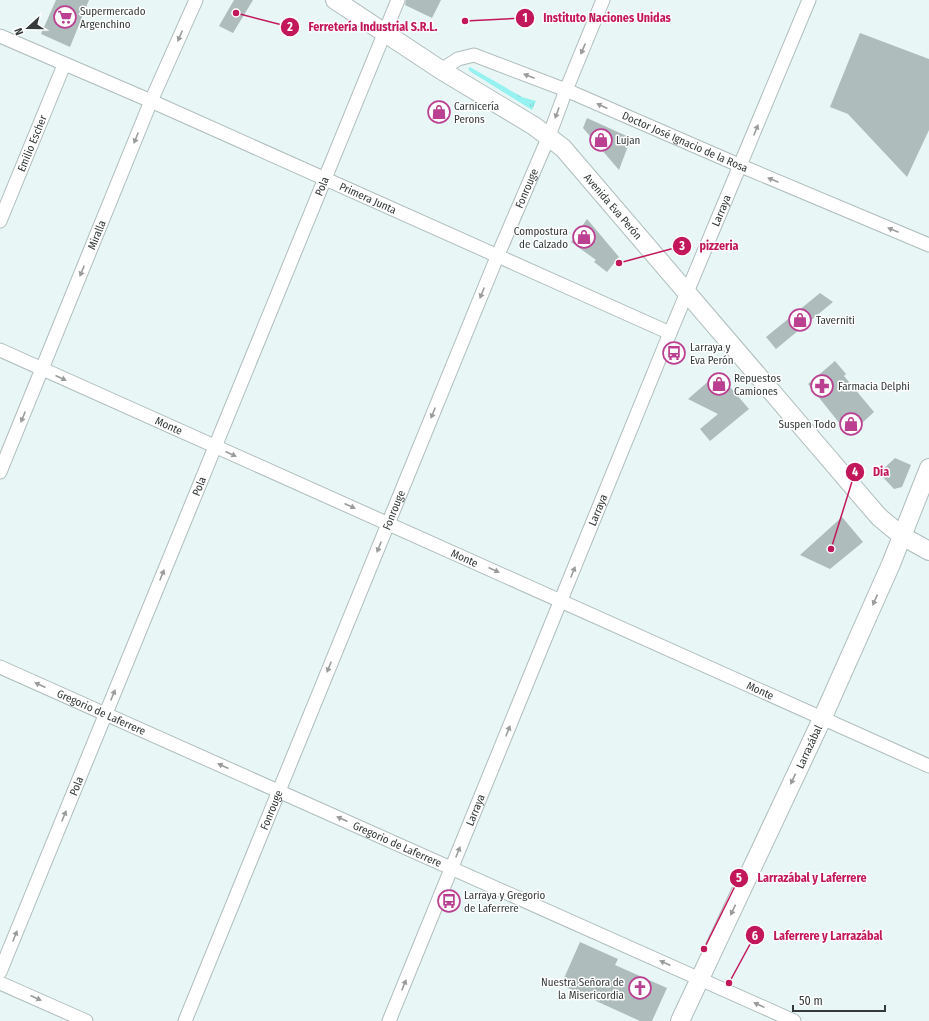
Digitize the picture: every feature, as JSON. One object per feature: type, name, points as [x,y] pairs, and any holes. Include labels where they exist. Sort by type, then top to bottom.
[{"type":"main road","name":"Avenida Eva Perón","points":[[335,0],[441,70],[549,136],[563,148],[879,517],[902,536],[929,551]]},
{"type":"main road","name":"Larrazábal","points":[[680,1021],[822,719],[891,564],[929,468]]},
{"type":"street","name":"Miralla","points":[[0,472],[151,101],[196,0]]},
{"type":"street","name":"Pola","points":[[0,972],[398,0]]},
{"type":"street","name":"Fonrouge","points":[[185,1021],[497,257],[549,136],[603,0]]},
{"type":"street","name":"Larraya","points":[[389,1021],[670,333],[809,0]]},
{"type":"street","name":"Primera Junta","points":[[0,36],[64,65],[151,101],[497,257],[670,333]]},
{"type":"street","name":"Doctor José Ignacio de la Rosa","points":[[441,70],[458,58],[474,55],[566,90],[929,245]]},
{"type":"street","name":"Emilio Escher","points":[[0,221],[64,65]]},
{"type":"street","name":"Monte","points":[[0,350],[388,524],[562,600],[822,719],[929,766]]},
{"type":"street","name":"Gregorio de Laferrere","points":[[0,666],[794,1021]]},
{"type":"street","points":[[0,983],[86,1021]]},
{"type":"green space","points":[[470,67],[522,97],[536,101],[532,110],[471,72],[468,69]]},
{"type":"building","name":"Supermercado Argenchino","points":[[56,0],[89,0],[70,47],[41,34]]},
{"type":"building","points":[[234,0],[253,0],[233,33],[219,26]]},
{"type":"building","points":[[406,0],[441,0],[432,18],[405,5]]},
{"type":"building","points":[[860,33],[929,59],[929,130],[907,177],[848,114],[830,107]]},
{"type":"building","name":"Carnicería Perons","points":[[439,102],[448,108],[439,122],[430,116]]},
{"type":"building","points":[[587,118],[631,138],[619,170],[583,128]]},
{"type":"building","points":[[587,219],[619,257],[607,272],[594,262],[596,260],[571,242]]},
{"type":"building","name":"Taverniti","points":[[820,293],[833,302],[776,349],[766,337]]},
{"type":"building","points":[[835,361],[846,374],[844,376],[874,412],[849,435],[808,384]]},
{"type":"building","points":[[718,373],[749,409],[710,441],[700,429],[718,414],[688,399]]},
{"type":"building","points":[[895,458],[911,465],[902,487],[894,489],[879,473]]},
{"type":"building","points":[[842,517],[863,542],[830,569],[800,555]]},
{"type":"building","points":[[580,942],[618,959],[615,965],[667,988],[652,1021],[640,1021],[561,985]]},
{"type":"place","name":"Ferretería Industrial S.R.L.","points":[[236,13]]},
{"type":"place","name":"Supermercado Argenchino","points":[[65,17]]},
{"type":"place","name":"Instituto Naciones Unidas","points":[[465,21]]},
{"type":"place","name":"Carnicería Perons","points":[[439,112]]},
{"type":"place","name":"Lujan","points":[[601,140]]},
{"type":"place","name":"Compostura de Calzado","points":[[584,237]]},
{"type":"place","name":"pizzeria","points":[[619,263]]},
{"type":"place","name":"Taverniti","points":[[800,320]]},
{"type":"place","name":"Larraya y Eva Perón","points":[[674,353]]},
{"type":"place","name":"Repuestos Camiones","points":[[719,384]]},
{"type":"place","name":"Farmacia Delphi","points":[[822,386]]},
{"type":"place","name":"Suspen Todo","points":[[851,424]]},
{"type":"place","name":"Dia","points":[[831,549]]},
{"type":"place","name":"Larraya y Gregorio de Laferrere","points":[[449,901]]},
{"type":"place","name":"Larrazábal y Laferrere","points":[[704,949]]},
{"type":"place","name":"Laferrere y Larrazábal","points":[[729,983]]},
{"type":"place","name":"Nuestra Señora de la Misericordia","points":[[640,988]]}]
